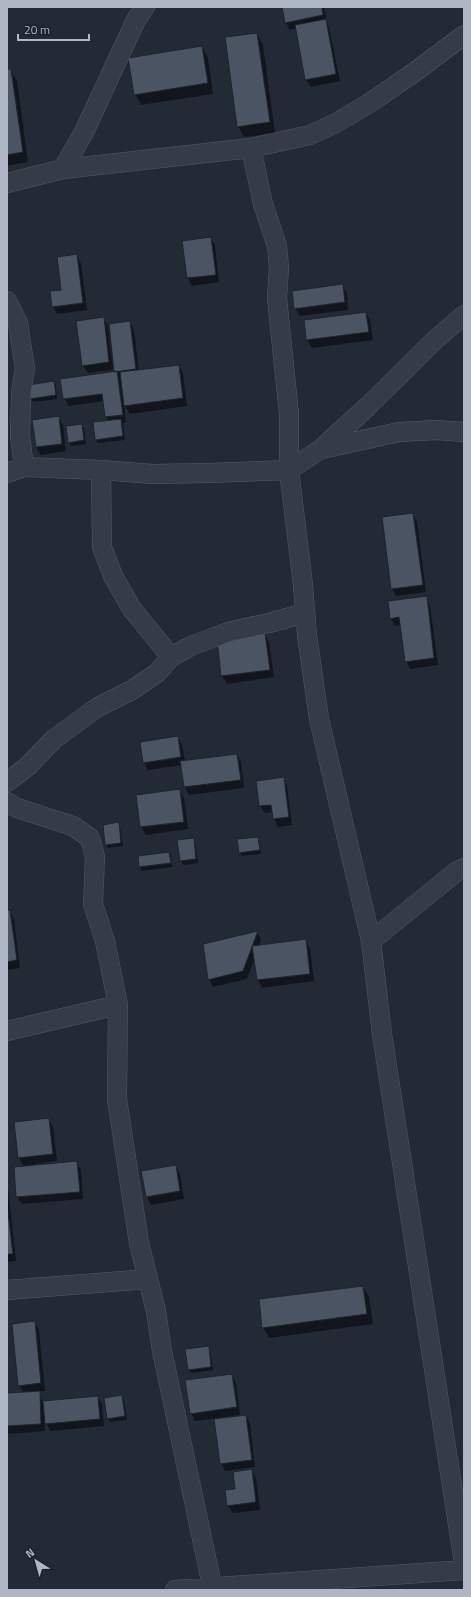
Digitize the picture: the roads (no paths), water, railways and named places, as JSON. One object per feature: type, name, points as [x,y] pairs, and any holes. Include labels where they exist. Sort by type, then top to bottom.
[{"type":"street","points":[[63,169],[84,132],[133,27],[145,7]]},
{"type":"street","points":[[7,183],[63,169],[251,148],[310,135],[334,124],[368,104],[394,87],[464,35]]},
{"type":"street","points":[[251,148],[259,189],[277,246],[279,268],[277,298],[289,414],[289,470],[307,634],[319,719],[371,941],[382,1034],[464,1563]]},
{"type":"street","points":[[7,301],[18,323],[25,369],[21,392],[20,436],[15,470],[101,470],[159,474],[209,474],[289,470],[321,450],[436,339],[464,315]]},
{"type":"street","points":[[321,450],[399,432],[436,430],[464,432]]},
{"type":"street","points":[[101,470],[102,547],[113,576],[132,609],[171,656]]},
{"type":"street","points":[[7,782],[28,766],[54,739],[98,707],[132,690],[157,672],[171,656],[191,646],[228,632],[305,613]]},
{"type":"street","points":[[7,802],[17,808],[73,826],[90,838],[95,857],[93,904],[105,941],[118,1005],[117,1099],[133,1194],[139,1243],[148,1279],[213,1589]]},
{"type":"street","points":[[371,941],[456,872],[464,868]]},
{"type":"street","points":[[7,1031],[118,1005]]},
{"type":"street","points":[[7,1290],[148,1279]]},
{"type":"street","points":[[175,1590],[213,1589],[464,1570]]}]
